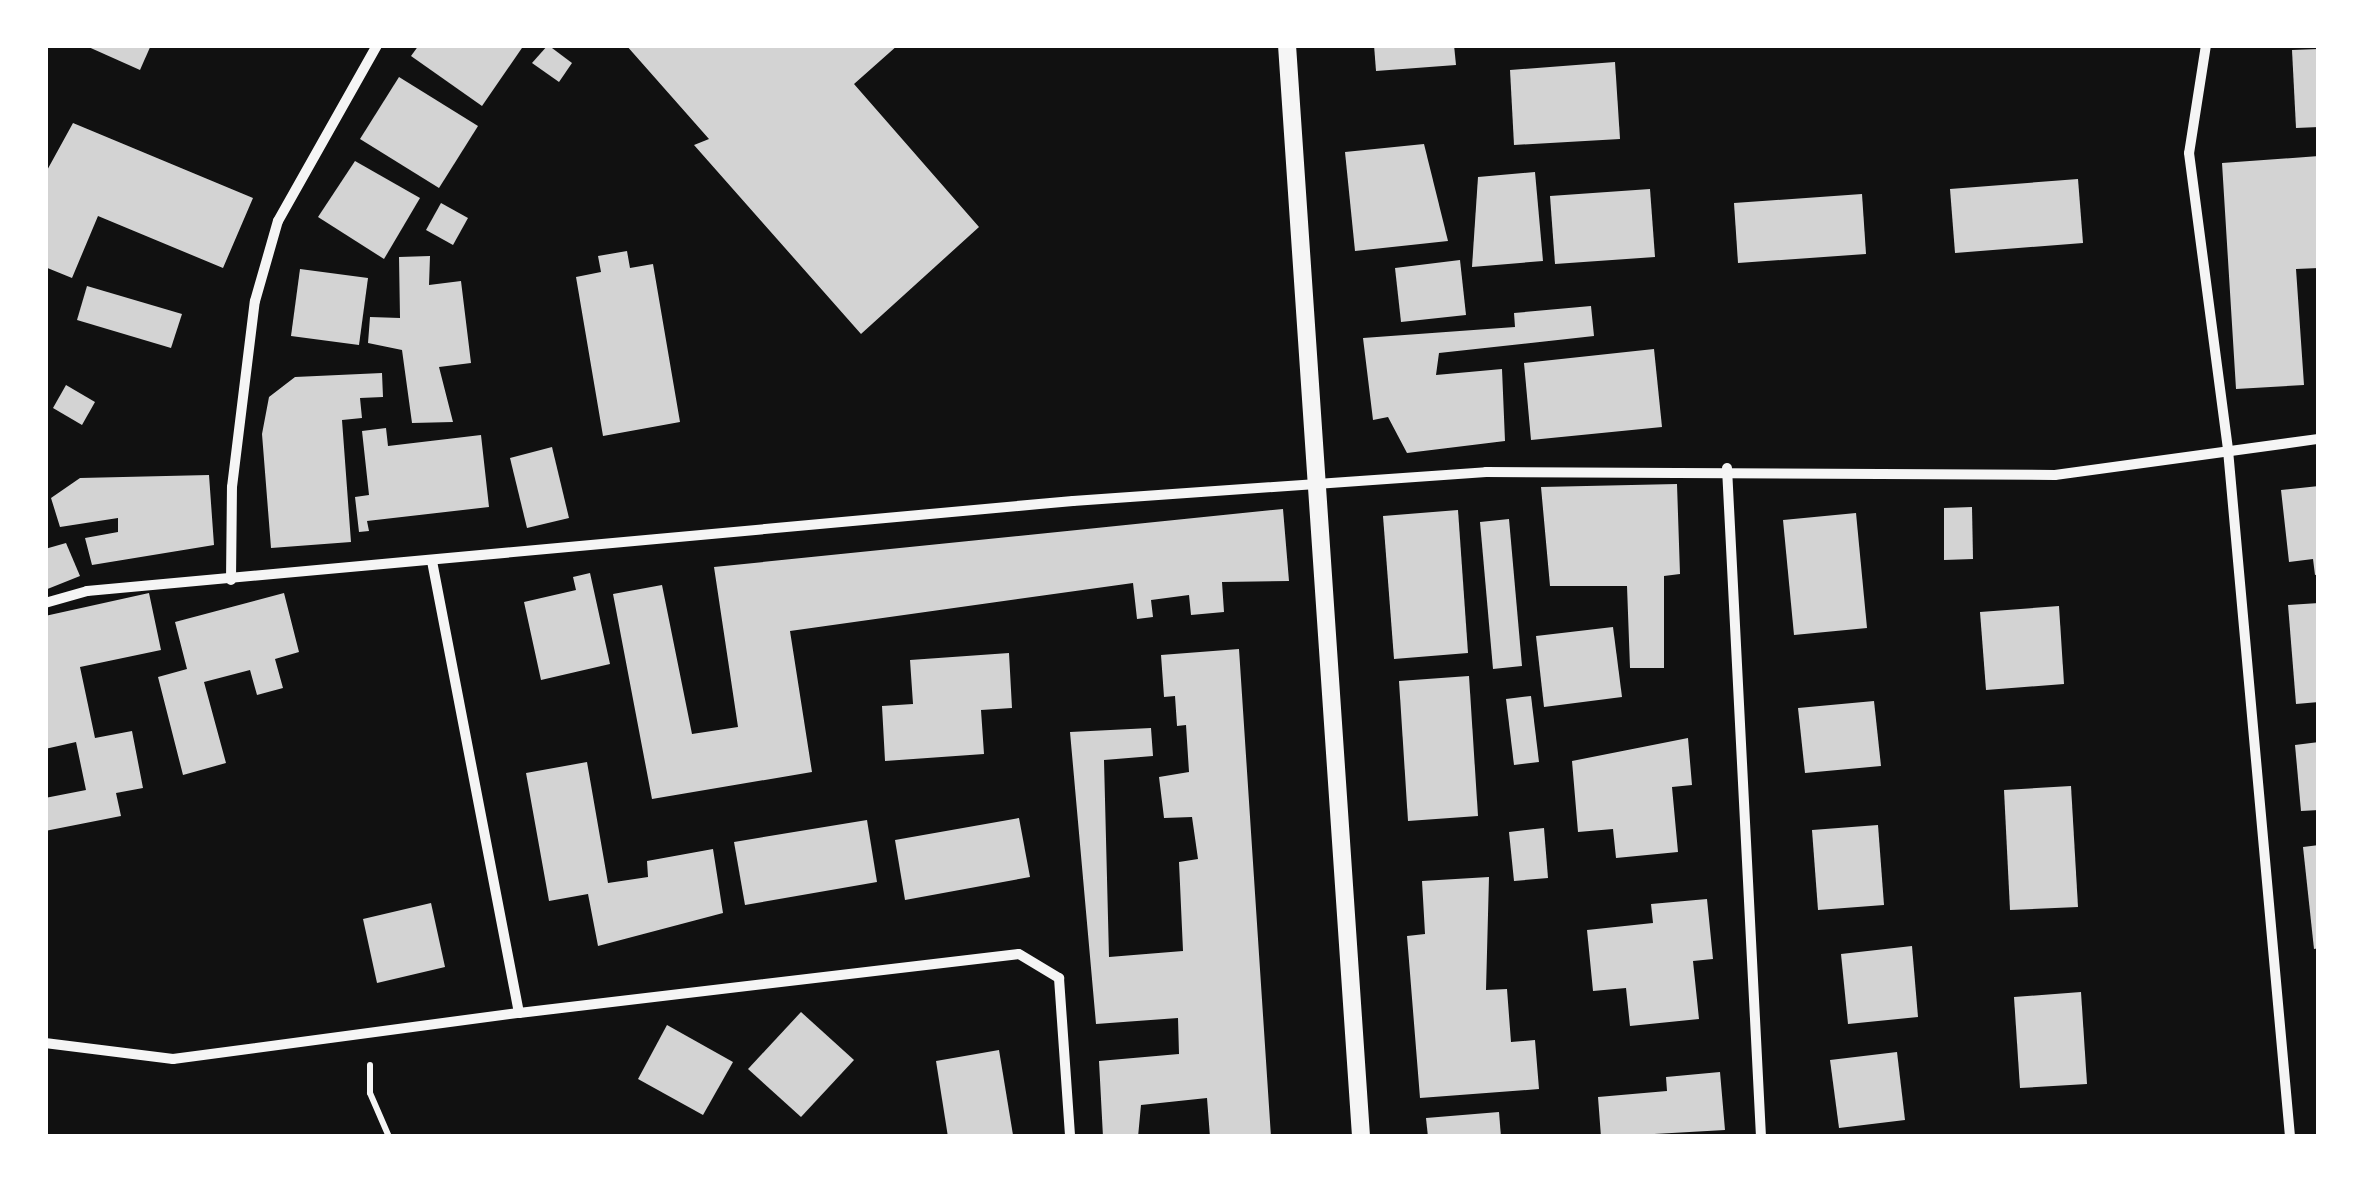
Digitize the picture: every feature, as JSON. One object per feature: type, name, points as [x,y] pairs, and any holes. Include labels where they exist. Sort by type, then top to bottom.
[{"type":"street","points":[[231,580],[232,488],[255,301],[278,221],[376,45]]},
{"type":"street","points":[[1287,45],[1362,1137]]},
{"type":"street","points":[[2206,45],[2188,153],[2228,450],[2290,1137]]},
{"type":"street","points":[[45,602],[432,560],[1319,486],[1727,468],[2055,475],[2319,438]]},
{"type":"street","points":[[1727,468],[1761,1137]]},
{"type":"street","points":[[432,560],[518,1013]]},
{"type":"street","points":[[45,1043],[173,1060],[518,1013],[1019,954],[1060,978],[1070,1137]]},
{"type":"path","points":[[370,1065],[370,1093],[388,1137]]},
{"type":"building","points":[[84,45],[151,45],[140,70]]},
{"type":"building","points":[[419,45],[524,45],[482,106],[411,56]]},
{"type":"building","points":[[548,45],[572,63],[559,82],[532,63]]},
{"type":"building","points":[[626,45],[898,45],[854,84],[979,227],[861,334],[694,145],[709,139]]},
{"type":"building","points":[[1374,45],[1454,45],[1456,65],[1376,71]]},
{"type":"building","points":[[2319,49],[2319,127],[2296,128],[2292,50]]},
{"type":"building","points":[[1615,62],[1620,139],[1514,145],[1510,70]]},
{"type":"building","points":[[399,77],[478,126],[439,188],[360,139]]},
{"type":"building","points":[[73,123],[253,198],[223,268],[98,216],[72,278],[45,267],[45,174]]},
{"type":"building","points":[[1424,144],[1448,241],[1355,251],[1345,152]]},
{"type":"building","points":[[2319,156],[2319,268],[2296,269],[2304,385],[2236,389],[2222,163]]},
{"type":"building","points":[[355,161],[420,198],[384,259],[318,217]]},
{"type":"building","points":[[1535,172],[1543,261],[1472,267],[1478,177]]},
{"type":"building","points":[[2078,179],[2083,243],[1955,253],[1950,189]]},
{"type":"building","points":[[1650,189],[1655,257],[1555,264],[1550,196]]},
{"type":"building","points":[[1862,194],[1866,254],[1738,263],[1734,203]]},
{"type":"building","points":[[441,203],[468,218],[453,245],[426,230]]},
{"type":"building","points":[[627,251],[630,268],[653,264],[680,422],[603,436],[576,277],[601,272],[598,256]]},
{"type":"building","points":[[430,256],[429,285],[461,281],[471,363],[439,367],[453,422],[412,423],[402,350],[368,343],[370,317],[400,318],[399,257]]},
{"type":"building","points":[[1460,260],[1466,315],[1401,322],[1395,268]]},
{"type":"building","points":[[300,269],[368,278],[359,345],[291,336]]},
{"type":"building","points":[[87,286],[182,314],[171,348],[77,320]]},
{"type":"building","points":[[1591,306],[1594,336],[1439,353],[1436,375],[1502,369],[1505,441],[1407,453],[1388,417],[1373,420],[1363,338],[1515,327],[1514,313]]},
{"type":"building","points":[[1654,349],[1662,427],[1531,440],[1524,363]]},
{"type":"building","points":[[382,373],[383,397],[360,398],[362,418],[342,420],[351,542],[271,548],[262,434],[269,397],[295,377]]},
{"type":"building","points":[[66,385],[95,402],[82,425],[53,408]]},
{"type":"building","points":[[386,428],[388,446],[481,435],[489,507],[367,521],[369,531],[359,532],[355,497],[369,495],[362,431]]},
{"type":"building","points":[[552,447],[569,518],[527,528],[510,458]]},
{"type":"building","points":[[209,475],[214,545],[92,565],[85,538],[118,532],[118,518],[60,527],[51,498],[80,478]]},
{"type":"building","points":[[1677,484],[1680,574],[1664,576],[1664,668],[1630,668],[1627,586],[1550,586],[1541,487]]},
{"type":"building","points":[[2319,486],[2319,574],[2315,575],[2313,559],[2289,562],[2281,490]]},
{"type":"building","points":[[1972,507],[1973,559],[1944,560],[1944,508]]},
{"type":"building","points":[[1283,509],[1289,581],[1222,582],[1224,612],[1191,615],[1189,595],[1151,600],[1153,617],[1137,619],[1133,583],[790,631],[812,772],[652,799],[613,594],[662,585],[692,734],[738,727],[714,567]]},
{"type":"building","points":[[1458,510],[1468,653],[1394,659],[1383,516]]},
{"type":"building","points":[[1856,513],[1867,628],[1794,635],[1783,520]]},
{"type":"building","points":[[1509,519],[1522,666],[1493,669],[1480,522]]},
{"type":"building","points":[[66,543],[80,576],[45,590],[45,549]]},
{"type":"building","points":[[590,573],[610,664],[541,680],[524,602],[576,590],[573,577]]},
{"type":"building","points":[[149,593],[161,650],[80,667],[95,738],[132,731],[143,788],[116,793],[121,816],[45,831],[45,798],[86,790],[76,742],[45,749],[45,616]]},
{"type":"building","points":[[284,593],[299,652],[275,659],[283,688],[257,695],[250,670],[204,682],[226,763],[183,775],[158,677],[187,669],[175,622]]},
{"type":"building","points":[[2319,603],[2319,702],[2296,704],[2288,605]]},
{"type":"building","points":[[2059,606],[2064,684],[1986,690],[1980,612]]},
{"type":"building","points":[[1613,627],[1622,697],[1544,707],[1536,636]]},
{"type":"building","points":[[1239,649],[1271,1137],[1210,1137],[1207,1098],[1141,1105],[1138,1137],[1103,1137],[1099,1061],[1179,1054],[1178,1018],[1096,1024],[1070,732],[1151,728],[1153,756],[1104,760],[1109,957],[1183,951],[1179,862],[1198,859],[1192,817],[1164,818],[1159,777],[1189,772],[1186,725],[1177,726],[1175,696],[1164,697],[1161,655]]},
{"type":"building","points":[[1009,653],[1012,708],[981,710],[984,754],[885,761],[882,706],[913,704],[910,660]]},
{"type":"building","points":[[1469,676],[1478,816],[1408,821],[1399,681]]},
{"type":"building","points":[[1531,696],[1539,762],[1514,765],[1506,699]]},
{"type":"building","points":[[1874,701],[1881,766],[1805,773],[1798,708]]},
{"type":"building","points":[[1688,738],[1692,785],[1672,787],[1678,852],[1616,858],[1613,829],[1578,832],[1572,761]]},
{"type":"building","points":[[2319,742],[2319,810],[2301,811],[2295,745]]},
{"type":"building","points":[[587,762],[608,883],[648,877],[647,861],[713,849],[723,913],[598,946],[588,894],[549,901],[526,773]]},
{"type":"building","points":[[2071,786],[2078,907],[2010,910],[2004,790]]},
{"type":"building","points":[[1019,818],[1030,877],[905,900],[895,840]]},
{"type":"building","points":[[867,820],[877,882],[745,905],[734,842]]},
{"type":"building","points":[[1878,825],[1884,905],[1818,910],[1812,830]]},
{"type":"building","points":[[1544,828],[1548,878],[1514,881],[1509,832]]},
{"type":"building","points":[[2319,845],[2319,948],[2314,949],[2303,847]]},
{"type":"building","points":[[1489,877],[1486,990],[1507,989],[1511,1042],[1535,1040],[1539,1089],[1420,1098],[1407,936],[1425,934],[1422,881]]},
{"type":"building","points":[[1707,899],[1713,959],[1693,961],[1699,1019],[1630,1026],[1626,988],[1593,991],[1587,930],[1653,923],[1651,904]]},
{"type":"building","points":[[431,903],[445,967],[377,983],[363,919]]},
{"type":"building","points":[[1912,946],[1918,1017],[1848,1024],[1841,954]]},
{"type":"building","points":[[2081,992],[2087,1084],[2020,1088],[2014,997]]},
{"type":"building","points":[[801,1012],[854,1060],[801,1117],[748,1069]]},
{"type":"building","points":[[667,1025],[733,1062],[703,1115],[638,1079]]},
{"type":"building","points":[[999,1050],[1013,1135],[948,1137],[936,1061]]},
{"type":"building","points":[[1897,1052],[1905,1120],[1839,1128],[1830,1060]]},
{"type":"building","points":[[1720,1072],[1725,1130],[1601,1137],[1598,1097],[1667,1091],[1666,1077]]},
{"type":"building","points":[[1499,1112],[1501,1137],[1428,1137],[1426,1118]]}]
